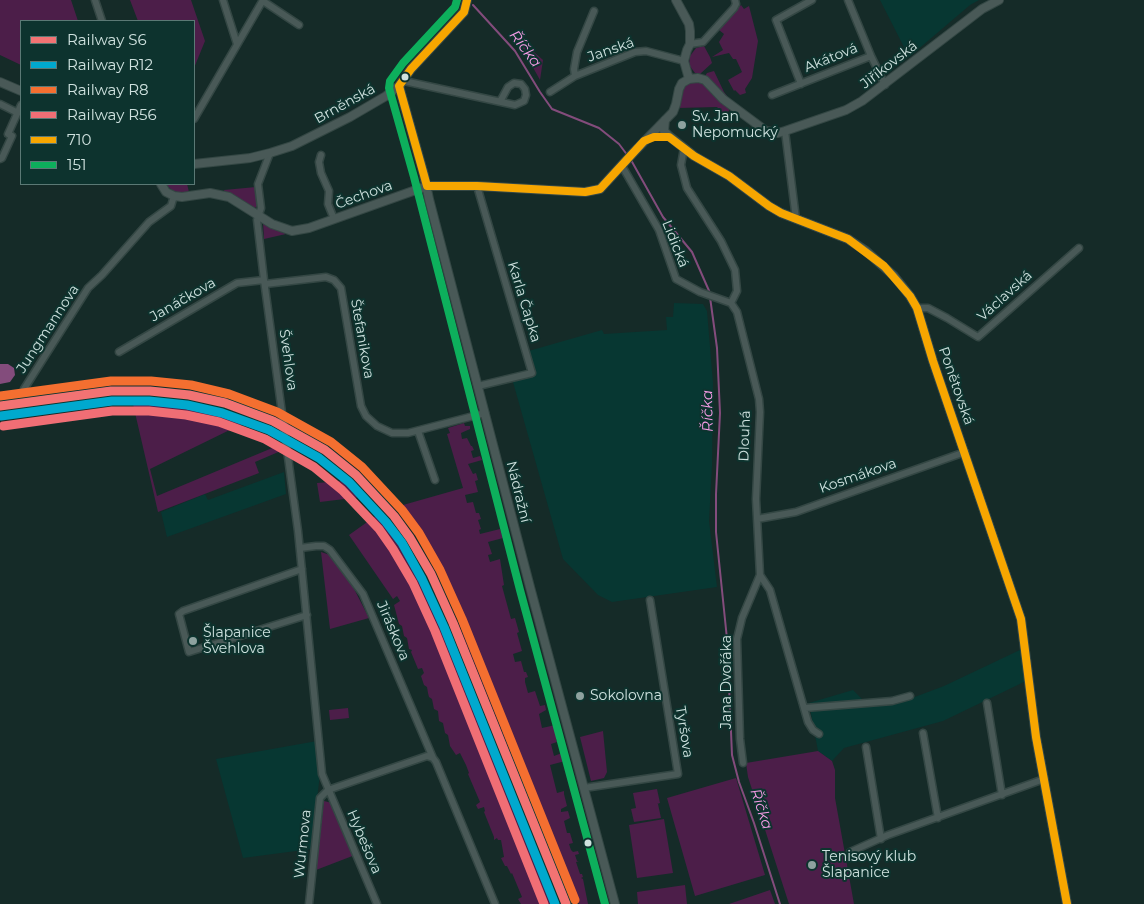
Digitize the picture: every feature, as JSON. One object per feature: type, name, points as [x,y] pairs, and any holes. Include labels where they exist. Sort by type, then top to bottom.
[{"type":"street","points":[[95,0],[102,20]]},
{"type":"street","points":[[222,0],[237,44]]},
{"type":"street","name":"Brněnská","points":[[195,164],[231,161],[270,153],[292,146],[350,117],[401,84],[412,69],[464,12],[467,0]]},
{"type":"street","points":[[676,0],[689,24],[690,44],[684,61],[689,78],[705,80],[723,99],[766,132],[778,133],[785,131],[796,219]]},
{"type":"street","points":[[690,44],[703,42],[734,8],[735,0]]},
{"type":"street","name":"Akátová","points":[[801,84],[776,20],[812,0]]},
{"type":"street","name":"Akátová","points":[[848,0],[885,85]]},
{"type":"street","name":"Jiříkovská","points":[[785,131],[846,110],[862,102],[982,9],[999,0]]},
{"type":"street","points":[[195,117],[263,1],[299,24]]},
{"type":"street","points":[[575,76],[574,69],[577,52],[594,11]]},
{"type":"street","name":"Janská","points":[[550,92],[575,76],[635,52],[646,51],[684,61]]},
{"type":"street","name":"Akátová","points":[[772,95],[871,56]]},
{"type":"street","name":"Čechova","points":[[174,196],[182,197],[210,193],[229,197],[279,228],[292,231],[308,228],[426,186],[477,186],[586,192],[600,189],[632,153],[673,112],[682,83],[689,78]]},
{"type":"street","points":[[0,82],[20,91]]},
{"type":"street","points":[[401,84],[501,100]]},
{"type":"street","name":"Nádražní","points":[[401,84],[530,587],[615,904]]},
{"type":"street","points":[[0,104],[18,112]]},
{"type":"street","points":[[0,159],[12,136],[8,134],[20,108]]},
{"type":"street","points":[[665,120],[664,131],[676,142]]},
{"type":"street","points":[[644,141],[661,136],[676,142]]},
{"type":"street","name":"Ponětovská","points":[[676,142],[694,156],[729,176],[769,206],[796,219],[848,239],[894,276],[917,308],[933,361],[1021,619],[1035,728],[1068,904]]},
{"type":"street","points":[[684,148],[681,165],[687,188],[728,254],[735,270],[737,291],[731,303]]},
{"type":"street","points":[[258,214],[261,208],[258,184],[270,153]]},
{"type":"street","points":[[321,155],[319,162],[321,173],[329,191],[328,204],[334,219]]},
{"type":"street","name":"Lidická","points":[[623,164],[659,230],[676,279],[700,292],[731,303]]},
{"type":"street","points":[[162,185],[166,192],[174,196]]},
{"type":"street","name":"Karla Čapka","points":[[477,186],[532,373],[478,386]]},
{"type":"street","name":"Jungmannova","points":[[24,389],[88,288],[149,222],[171,206],[174,196]]},
{"type":"street","name":"Švehlova","points":[[258,214],[264,282],[300,548],[322,774],[328,790]]},
{"type":"street","name":"Václavská","points":[[917,308],[928,308],[978,337],[1079,248]]},
{"type":"street","name":"Štefanikova","points":[[264,282],[326,277],[334,280],[341,288],[361,406],[366,416],[377,426],[392,433],[408,433],[485,413]]},
{"type":"street","name":"Janáčkova","points":[[119,352],[237,283],[264,282]]},
{"type":"street","name":"Dlouhá","points":[[731,303],[738,312],[759,399],[756,498],[760,575],[770,590],[808,722],[813,730],[819,734]]},
{"type":"street","points":[[418,431],[435,480]]},
{"type":"street","name":"Kosmákova","points":[[757,519],[796,512],[965,452]]},
{"type":"street","name":"Jiráskova","points":[[300,548],[324,546],[330,550],[363,594],[495,904]]},
{"type":"street","points":[[302,569],[179,614],[189,652],[307,615]]},
{"type":"street","name":"Jana Dvořáka","points":[[743,763],[740,739],[737,639],[742,618],[760,575]]},
{"type":"street","name":"Tyršova","points":[[584,788],[678,774],[650,600]]},
{"type":"street","points":[[805,708],[892,701],[910,696]]},
{"type":"street","points":[[987,703],[1002,795]]},
{"type":"street","points":[[923,733],[938,818]]},
{"type":"street","points":[[866,747],[881,839]]},
{"type":"street","points":[[328,790],[422,757],[432,758]]},
{"type":"street","points":[[850,852],[1044,779]]},
{"type":"street","name":"Wurmova","points":[[309,904],[320,798],[328,790]]},
{"type":"street","name":"Hybešova","points":[[328,790],[377,904]]},
{"type":"shaded area","points":[[0,0],[71,0],[78,20],[20,20],[20,65],[0,55]]},
{"type":"shaded area","points":[[130,0],[191,0],[205,41],[195,66],[195,20],[138,20]]},
{"type":"shaded area","points":[[880,0],[979,0],[970,5],[909,57]]},
{"type":"shaded area","points":[[741,5],[744,9],[749,6],[758,41],[752,78],[745,89],[746,93],[740,95],[734,91],[728,80],[742,72],[736,59],[733,59],[729,53],[712,57],[723,50],[719,42],[724,34],[719,30]]},
{"type":"shaded area","points":[[525,44],[543,60],[540,80],[521,46]]},
{"type":"shaded area","points":[[704,46],[712,63],[700,74],[695,73],[689,65],[690,56],[696,48]]},
{"type":"shaded area","points":[[714,71],[724,92],[731,101],[705,76],[707,73]]},
{"type":"shaded area","points":[[690,82],[701,82],[706,85],[730,109],[728,112],[722,112],[717,107],[678,108],[683,88]]},
{"type":"shaded area","points":[[166,185],[187,185],[189,192],[182,193],[173,191]]},
{"type":"shaded area","points":[[256,187],[257,206],[254,209],[225,193],[224,190]]},
{"type":"shaded area","points":[[263,222],[273,228],[286,234],[264,239]]},
{"type":"shaded area","points":[[674,303],[703,304],[707,311],[713,383],[709,521],[717,587],[612,602],[598,595],[563,559],[511,375],[532,370],[525,352],[602,330],[604,334],[667,330],[666,317],[673,317]]},
{"type":"shaded area","points":[[0,364],[8,364],[14,368],[15,375],[10,382],[0,384]]},
{"type":"shaded area","points":[[111,386],[150,386],[190,390],[227,398],[263,411],[298,428],[328,446],[359,472],[387,500],[418,542],[440,582],[511,753],[579,904],[556,904],[453,647],[417,568],[387,521],[360,492],[330,465],[305,448],[269,429],[223,412],[188,404],[149,400],[112,400],[71,404],[0,417],[0,400]]},
{"type":"shaded area","points":[[133,404],[182,407],[220,415],[244,423],[150,469],[157,496],[277,446],[283,450],[255,462],[259,473],[158,512]]},
{"type":"shaded area","points":[[464,423],[465,426],[470,426],[470,429],[461,433],[462,439],[467,438],[472,446],[474,450],[471,451],[473,458],[480,456],[482,460],[468,464],[473,474],[476,473],[478,480],[475,481],[478,492],[465,495],[467,503],[473,502],[476,513],[479,513],[481,519],[478,520],[481,529],[479,530],[480,534],[500,529],[503,538],[488,542],[492,554],[488,555],[490,562],[500,559],[504,585],[502,586],[511,619],[515,618],[519,632],[517,633],[522,651],[513,654],[515,662],[521,661],[524,672],[526,672],[528,677],[525,678],[525,682],[528,693],[535,691],[540,706],[545,705],[546,710],[539,714],[542,728],[560,724],[563,737],[556,739],[557,742],[551,744],[554,756],[567,751],[569,760],[550,765],[557,793],[564,791],[567,806],[561,809],[561,812],[568,811],[570,818],[564,821],[567,833],[570,833],[573,843],[569,844],[571,850],[573,852],[578,851],[579,854],[575,855],[577,861],[579,861],[576,862],[583,877],[581,878],[583,879],[588,904],[579,904],[573,894],[511,753],[448,593],[427,548],[396,507],[463,488],[447,434],[450,433],[448,428]]},
{"type":"shaded area","points":[[284,472],[286,494],[167,537],[161,512],[205,494],[208,500]]},
{"type":"shaded area","points":[[342,481],[361,497],[320,502],[317,483]]},
{"type":"shaded area","points":[[377,515],[403,551],[453,647],[556,904],[521,904],[518,899],[522,897],[512,873],[505,866],[501,858],[504,857],[501,840],[497,838],[494,840],[484,807],[478,809],[476,805],[480,802],[466,765],[460,753],[456,755],[450,746],[443,723],[439,721],[438,711],[434,709],[427,687],[424,685],[421,676],[424,673],[422,668],[418,669],[411,652],[412,650],[409,649],[407,638],[404,636],[402,626],[399,624],[394,605],[400,601],[397,596],[393,599],[349,535]]},
{"type":"shaded area","points":[[321,552],[330,555],[351,583],[369,618],[330,629]]},
{"type":"shaded area","points":[[1022,649],[1026,681],[943,721],[844,748],[832,761],[818,751],[809,703],[853,690],[868,705],[896,704],[944,686]]},
{"type":"shaded area","points":[[348,708],[349,718],[330,720],[329,710]]},
{"type":"shaded area","points":[[603,731],[607,772],[604,778],[591,781],[580,737]]},
{"type":"shaded area","points":[[317,741],[320,774],[311,849],[243,858],[216,759]]},
{"type":"shaded area","points":[[818,751],[832,761],[835,770],[835,798],[854,904],[789,904],[748,777],[746,763]]},
{"type":"shaded area","points":[[736,778],[765,875],[695,896],[667,798]]},
{"type":"shaded area","points":[[657,789],[660,803],[657,804],[661,818],[634,822],[631,809],[636,808],[633,793]]},
{"type":"shaded area","points":[[324,801],[332,803],[355,855],[316,870]]},
{"type":"shaded area","points":[[664,819],[673,873],[637,878],[629,825]]},
{"type":"shaded area","points":[[685,885],[687,904],[638,904],[637,892]]},
{"type":"shaded area","points":[[770,890],[775,904],[729,904]]},
{"type":"waterway","name":"Říčka","points":[[473,5],[515,51],[552,109],[599,128],[619,144],[628,156]]},
{"type":"waterway","name":"Říčka","points":[[631,160],[663,217],[692,252],[710,293]]},
{"type":"waterway","name":"Říčka","points":[[710,297],[717,348],[720,413],[716,532],[727,639],[732,755],[739,782],[780,904]]},
{"type":"rail line","name":"R8","points":[[0,396],[111,381],[151,381],[191,385],[229,394],[277,412],[331,442],[362,467],[402,510],[419,533],[440,570],[462,619],[575,900]]},
{"type":"rail line","name":"S6","points":[[0,406],[111,391],[150,391],[189,395],[225,403],[273,421],[325,450],[356,475],[394,516],[410,538],[431,574],[453,623],[566,904]]},
{"type":"rail line","name":"R12","points":[[1,416],[112,401],[149,401],[187,405],[222,413],[269,430],[319,458],[349,482],[386,522],[402,543],[422,579],[444,627],[555,904]]},
{"type":"rail line","name":"R56","points":[[3,426],[112,411],[149,411],[186,415],[219,422],[265,439],[314,467],[342,490],[379,529],[413,583],[435,631],[544,904]]},
{"type":"transit line","name":"151","points":[[457,0],[455,7],[403,63],[390,81],[389,88],[414,177],[520,590],[605,904]]},
{"type":"transit line","name":"710","points":[[467,0],[464,12],[411,69],[399,86],[427,186],[477,186],[585,192],[600,189],[644,141],[654,137],[669,137],[694,156],[729,176],[781,213],[848,239],[884,266],[910,296],[917,308],[933,361],[1021,619],[1036,737],[1067,904]]},
{"type":"place","name":"Sv. Jan Nepomucký","points":[[682,125]]},
{"type":"place","name":"Šlapanice Švehlova","points":[[193,641]]},
{"type":"place","name":"Sokolovna","points":[[580,696]]},
{"type":"place","name":"Tenisový klub Šlapanice","points":[[812,865]]}]
